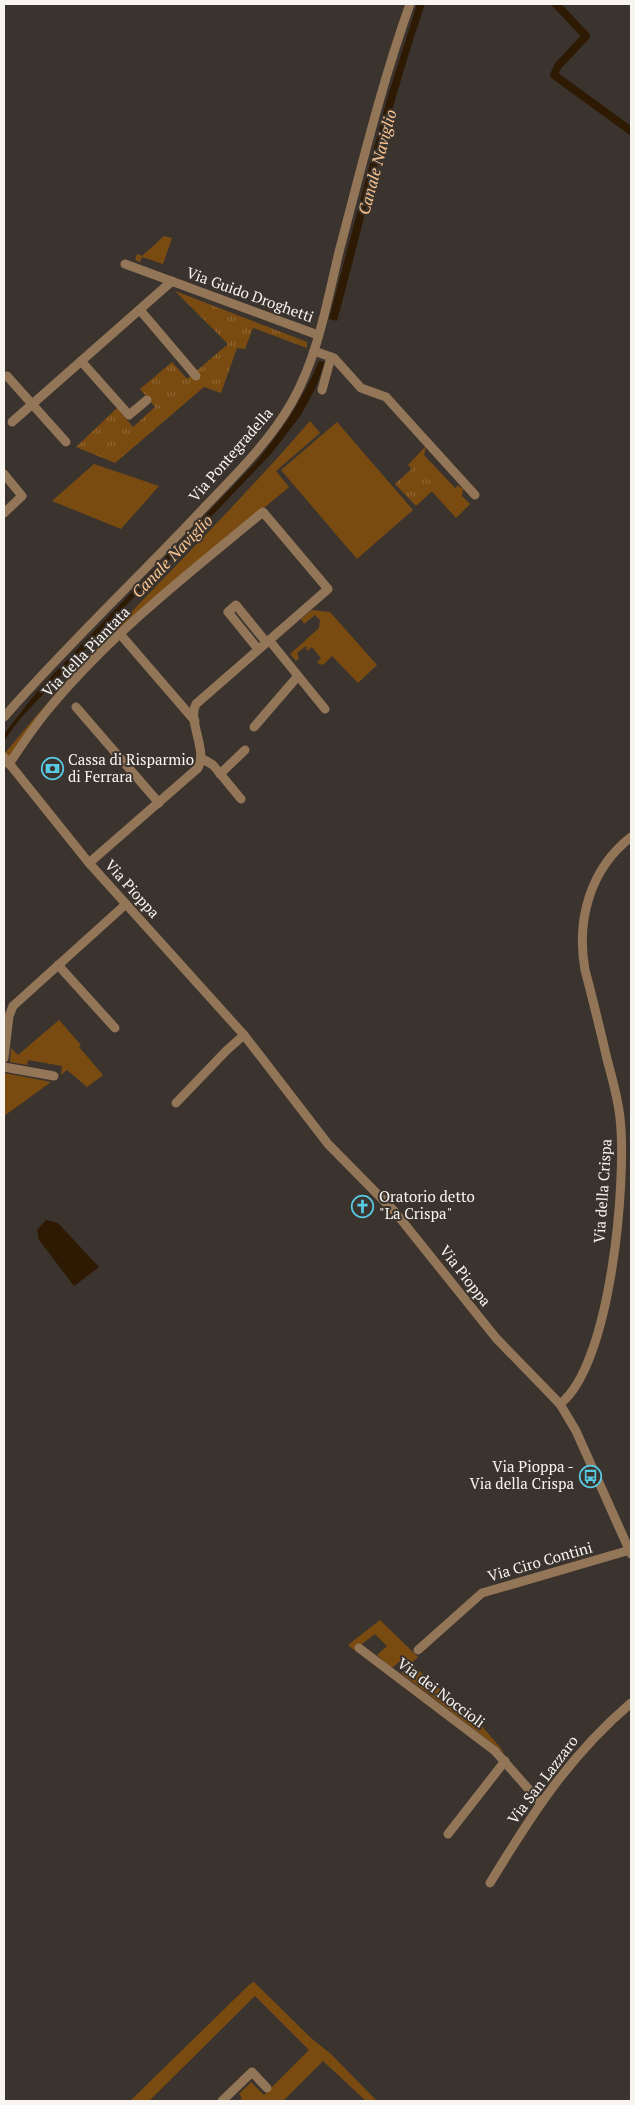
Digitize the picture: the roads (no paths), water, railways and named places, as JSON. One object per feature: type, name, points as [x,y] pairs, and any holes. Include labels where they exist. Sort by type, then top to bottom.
[{"type":"street","name":"Via Pontegradella","points":[[4,717],[63,652],[161,553],[259,447],[292,402],[314,351],[377,104],[410,4]]},
{"type":"street","name":"Via Guido Droghetti","points":[[124,264],[318,335]]},
{"type":"street","name":"Via Guido Droghetti","points":[[12,422],[172,281]]},
{"type":"street","points":[[140,310],[196,376]]},
{"type":"street","points":[[314,351],[331,357],[361,388],[386,397],[475,495]]},
{"type":"street","points":[[322,390],[331,357]]},
{"type":"street","points":[[81,361],[129,415],[146,400]]},
{"type":"street","points":[[7,376],[66,442]]},
{"type":"street","points":[[4,474],[22,496],[4,512]]},
{"type":"street","name":"Via della Piantata","points":[[5,759],[58,698],[120,634],[185,575],[263,512],[328,589],[268,641]]},
{"type":"street","points":[[258,649],[228,612],[236,605],[325,709]]},
{"type":"street","points":[[120,634],[195,721]]},
{"type":"street","points":[[89,862],[196,771],[200,765],[201,758],[195,721],[194,710],[196,704],[268,641]]},
{"type":"street","points":[[254,726],[298,676]]},
{"type":"street","points":[[76,707],[159,803]]},
{"type":"street","points":[[220,774],[245,750]]},
{"type":"street","points":[[201,758],[210,762],[241,799]]},
{"type":"street","name":"Via Pioppa","points":[[5,759],[89,862],[244,1035],[323,1138],[395,1212],[496,1338],[560,1404],[576,1431],[630,1552]]},
{"type":"street","name":"Via della Crispa","points":[[560,1404],[571,1395],[578,1383],[587,1363],[602,1318],[612,1259],[622,1160],[618,1106],[585,970],[582,929],[589,896],[597,877],[618,849],[631,837]]},
{"type":"street","points":[[4,1058],[9,1016],[13,1006],[126,904]]},
{"type":"street","points":[[58,965],[115,1028]]},
{"type":"street","points":[[176,1103],[244,1035]]},
{"type":"street","points":[[4,1067],[54,1076]]},
{"type":"street","name":"Via Ciro Contini","points":[[418,1650],[482,1593],[630,1552]]},
{"type":"street","name":"Via dei Noccioli","points":[[359,1648],[495,1750],[540,1802]]},
{"type":"street","name":"Via San Lazzaro","points":[[490,1883],[540,1802],[592,1738],[631,1703]]},
{"type":"street","points":[[448,1834],[505,1761]]},
{"type":"street","points":[[222,2101],[252,2072],[267,2088]]},
{"type":"water","name":"Canale Naviglio","points":[[417,4],[425,4],[400,82],[337,321],[329,319],[387,99]]},
{"type":"water","name":"Canale Naviglio","points":[[319,361],[325,362],[315,389],[301,415],[271,454],[19,720],[4,741],[4,734],[39,689],[257,461],[292,413]]},
{"type":"water","points":[[46,1220],[58,1223],[99,1267],[74,1286],[39,1240],[37,1230]]},
{"type":"waterway","points":[[556,4],[586,36],[558,66],[554,75],[631,131]]},
{"type":"place","name":"Cassa di Risparmio di Ferrara","points":[[52,769]]},
{"type":"place","name":"Oratorio detto \"La Crispa\"","points":[[363,1206]]},
{"type":"place","name":"Via Pioppa - Via della Crispa","points":[[590,1476]]}]
